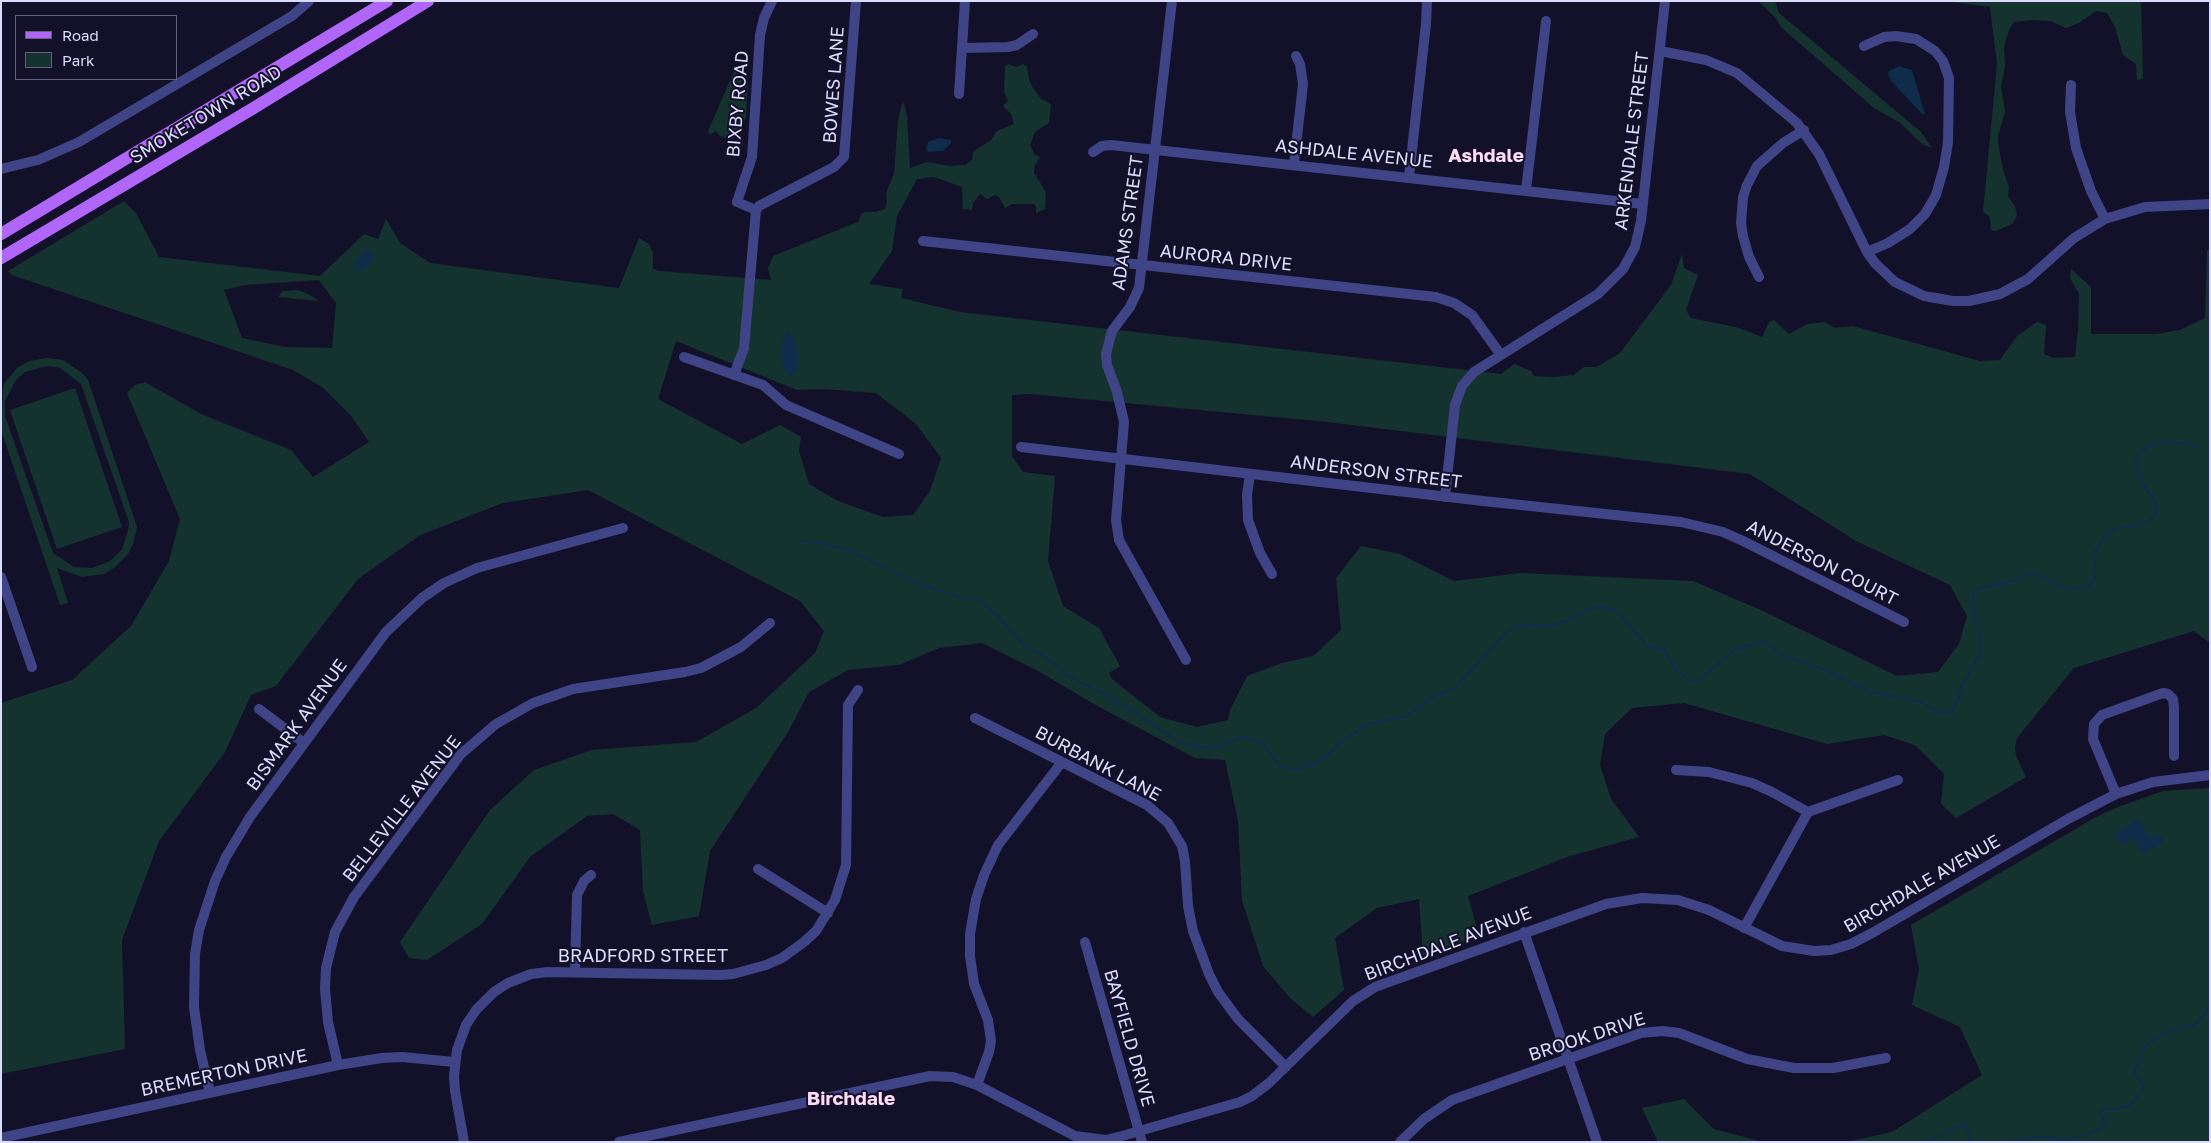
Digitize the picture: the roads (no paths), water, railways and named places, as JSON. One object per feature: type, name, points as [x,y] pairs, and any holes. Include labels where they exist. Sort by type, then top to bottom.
[{"type":"main road","name":"SMOKETOWN ROAD","points":[[1,234],[387,1]]},
{"type":"main road","name":"SMOKETOWN ROAD","points":[[1,258],[252,109],[428,1]]},
{"type":"main road","points":[[134,153],[145,172]]},
{"type":"street","points":[[1,169],[38,160],[79,142],[276,26],[292,16],[309,1]]},
{"type":"street","name":"BIXBY ROAD","points":[[756,210],[737,202],[752,157],[760,35],[764,18],[772,1]]},
{"type":"street","name":"BOWES LANE","points":[[756,210],[759,206],[834,167],[844,157],[856,1]]},
{"type":"street","points":[[959,94],[965,1]]},
{"type":"street","name":"ADAMS STREET","points":[[1172,1],[1142,265],[1136,298],[1112,331],[1107,352],[1107,365],[1118,392],[1124,422],[1116,520],[1119,540],[1186,660]]},
{"type":"street","points":[[1409,177],[1427,1]]},
{"type":"street","name":"ARKENDALE STREET","points":[[1445,497],[1457,395],[1468,378],[1598,294],[1616,278],[1635,247],[1643,204],[1665,1]]},
{"type":"street","points":[[1526,190],[1546,21]]},
{"type":"street","points":[[962,48],[1008,47],[1017,45],[1033,34]]},
{"type":"street","points":[[1864,46],[1884,37],[1896,36],[1916,39],[1935,51],[1943,61],[1949,78],[1947,154],[1940,181],[1930,207],[1910,230],[1888,243],[1867,252]]},
{"type":"street","points":[[1660,51],[1706,60],[1737,73],[1804,130],[1819,154],[1867,252],[1884,274],[1908,290],[1940,300],[1968,301],[2014,288],[2038,271],[2074,238],[2105,219],[2145,207],[2210,204]]},
{"type":"street","points":[[1294,164],[1303,84],[1300,64],[1296,56]]},
{"type":"street","points":[[2071,85],[2070,112],[2076,148],[2091,191],[2105,219]]},
{"type":"street","points":[[1759,277],[1749,257],[1741,223],[1746,184],[1757,166],[1783,143],[1804,130]]},
{"type":"street","name":"ASHDALE AVENUE","points":[[1093,152],[1102,146],[1111,145],[1155,149],[1643,204]]},
{"type":"street","points":[[734,375],[744,348],[756,210]]},
{"type":"street","name":"AURORA DRIVE","points":[[922,241],[1443,299],[1454,303],[1472,315],[1501,355]]},
{"type":"street","points":[[684,357],[767,387],[786,405],[899,454]]},
{"type":"street","name":"ANDERSON STREET","points":[[1022,447],[1445,497],[1681,522],[1725,533]]},
{"type":"street","points":[[1250,474],[1247,495],[1248,520],[1260,553],[1272,574]]},
{"type":"street","name":"BISMARK AVENUE","points":[[210,1093],[200,1050],[194,1007],[193,983],[199,930],[215,881],[236,839],[304,743],[386,632],[412,605],[444,583],[477,568],[623,528]]},
{"type":"street","name":"ANDERSON COURT","points":[[1725,533],[1904,622]]},
{"type":"street","points":[[1,577],[32,667]]},
{"type":"street","name":"BELLEVILLE AVENUE","points":[[338,1065],[328,1022],[325,989],[326,968],[336,932],[354,897],[461,754],[496,724],[533,702],[573,689],[701,668],[741,647],[770,623]]},
{"type":"street","name":"BRADFORD STREET","points":[[464,1142],[455,1091],[454,1062],[461,1036],[476,1010],[494,992],[508,983],[532,974],[548,972],[720,976],[750,970],[782,958],[804,942],[828,913],[842,882],[846,865],[848,849],[848,705],[858,690]]},
{"type":"street","points":[[2116,794],[2093,738],[2094,724],[2102,715],[2163,693],[2168,694],[2173,699],[2174,708],[2174,756]]},
{"type":"street","points":[[259,709],[304,743]]},
{"type":"street","name":"BURBANK LANE","points":[[975,718],[1147,805],[1168,823],[1182,846],[1188,906],[1193,931],[1208,974],[1218,992],[1238,1019],[1286,1067]]},
{"type":"street","points":[[977,1085],[991,1041],[988,1020],[974,984],[970,956],[970,934],[976,898],[998,845],[1062,762]]},
{"type":"street","points":[[1676,770],[1709,772],[1752,783],[1808,812]]},
{"type":"street","name":"BIRCHDALE AVENUE","points":[[619,1142],[930,1076],[953,1077],[977,1085],[1054,1126],[1086,1139],[1106,1140],[1141,1137],[1240,1102],[1261,1090],[1353,1001],[1375,986],[1606,904],[1642,898],[1660,898],[1689,902],[1709,910],[1768,941],[1796,950],[1831,950],[1851,944],[2068,819],[2116,794],[2153,782],[2210,775]]},
{"type":"street","points":[[1744,928],[1808,812],[1898,780]]},
{"type":"street","points":[[758,868],[828,913]]},
{"type":"street","points":[[575,972],[577,894],[584,881],[591,875]]},
{"type":"street","points":[[1524,932],[1597,1142]]},
{"type":"street","name":"BAYFIELD DRIVE","points":[[1085,942],[1141,1137]]},
{"type":"street","name":"BROOK DRIVE","points":[[1400,1142],[1424,1119],[1452,1100],[1640,1033],[1662,1031],[1689,1036],[1747,1059],[1794,1068],[1833,1068],[1886,1058]]},
{"type":"street","name":"BREMERTON DRIVE","points":[[1,1138],[338,1065],[402,1057],[454,1062]]},
{"type":"water","points":[[1899,66],[1912,70],[1925,114],[1923,115],[1891,81],[1888,74],[1889,71]]},
{"type":"water","points":[[939,138],[951,140],[951,143],[943,151],[928,152],[926,149],[928,142]]},
{"type":"water","points":[[371,249],[374,256],[373,262],[363,271],[355,270],[355,261],[365,250]]},
{"type":"water","points":[[788,331],[794,338],[799,361],[796,373],[791,377],[783,368],[780,352],[783,339]]},
{"type":"water","points":[[2138,818],[2151,839],[2159,834],[2164,841],[2143,855],[2133,838],[2121,845],[2114,834]]},
{"type":"waterway","points":[[800,541],[818,542],[852,551],[917,583],[960,597],[977,599],[996,614],[1024,645],[1043,655],[1068,675],[1130,709],[1181,743],[1211,748],[1242,737],[1252,739],[1263,744],[1279,765],[1298,769],[1322,760],[1340,743],[1367,724],[1405,717],[1433,697],[1454,689],[1502,637],[1512,629],[1525,625],[1549,626],[1566,621],[1587,610],[1600,607],[1613,609],[1647,646],[1665,650],[1674,668],[1692,682],[1703,677],[1734,650],[1765,641],[1780,654],[1825,670],[1871,692],[1921,702],[1940,713],[1950,713],[1956,704],[1962,686],[1980,654],[1980,636],[1972,610],[1974,593],[1981,588],[2017,580],[2033,572],[2065,588],[2089,587],[2095,578],[2094,554],[2104,537],[2116,528],[2144,524],[2157,514],[2155,502],[2142,483],[2138,473],[2136,462],[2138,455],[2149,446],[2165,442],[2187,443],[2197,446]]},
{"type":"waterway","points":[[2009,1142],[2036,1137],[2051,1137],[2065,1140],[2092,1133],[2104,1126],[2105,1123],[2099,1112],[2104,1109],[2117,1109],[2129,1105],[2140,1095],[2144,1084],[2133,1073],[2140,1062],[2143,1048],[2159,1036],[2178,1028],[2194,1025],[2210,1008]]},
{"type":"waterway","points":[[1926,1142],[1955,1127],[1963,1126],[1967,1127],[1971,1142]]},
{"type":"district","name":"Ashdale","points":[[1486,156]]},
{"type":"district","name":"Birchdale","points":[[851,1099]]}]
